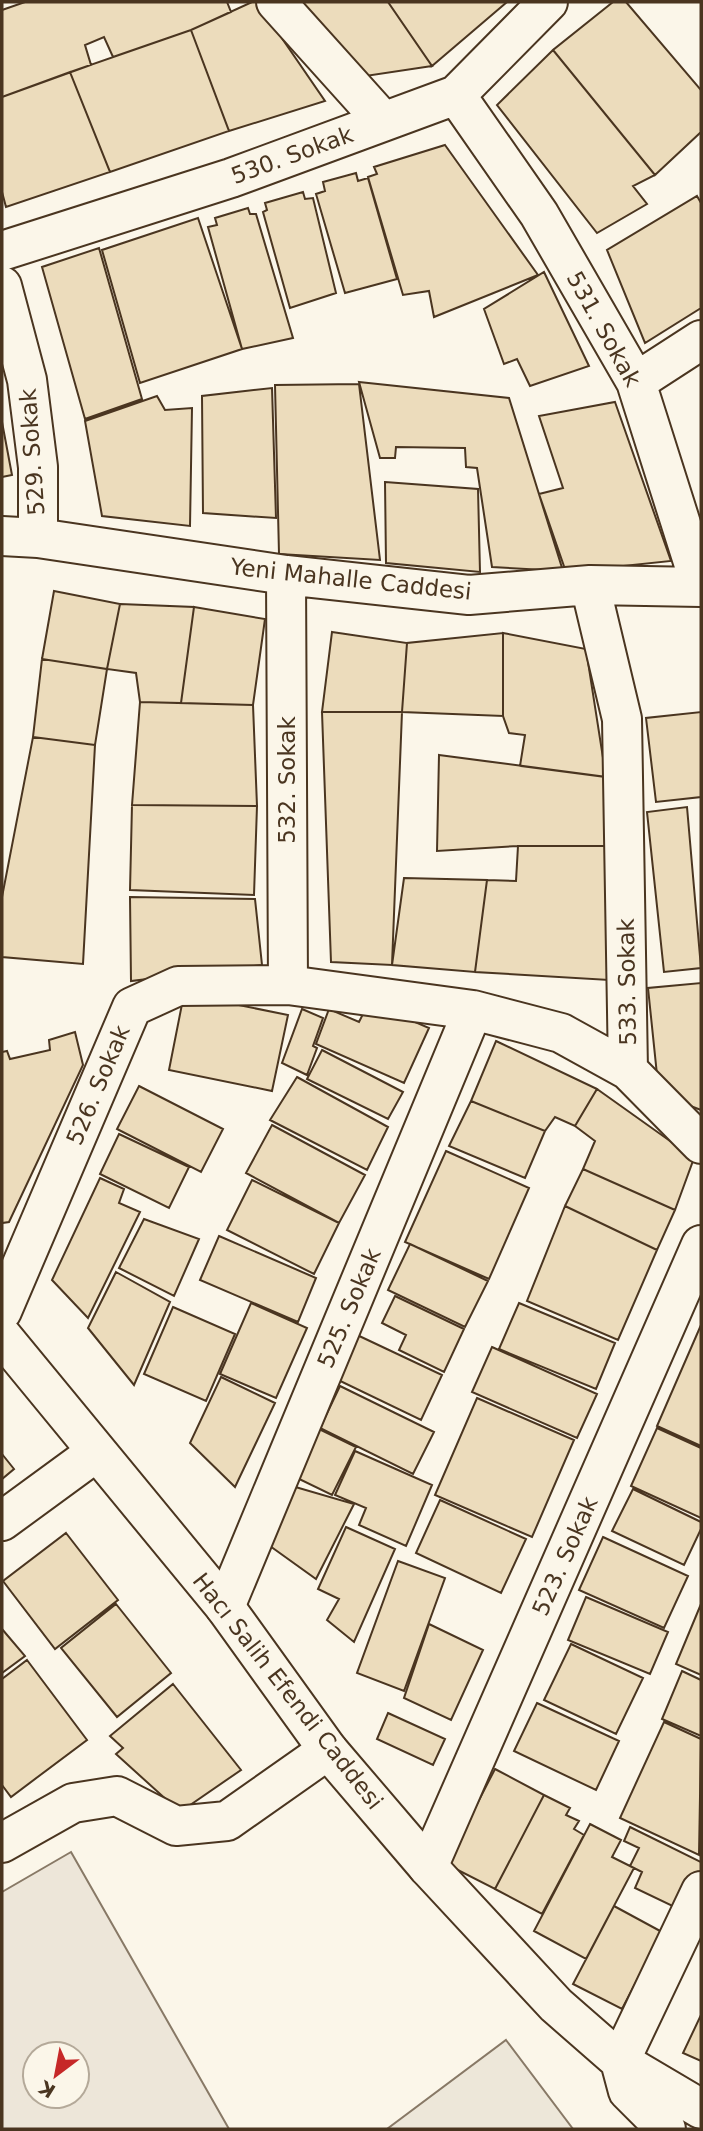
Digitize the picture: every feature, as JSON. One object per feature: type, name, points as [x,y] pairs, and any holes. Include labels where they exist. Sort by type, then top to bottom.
[{"type":"street","points":[[276,2],[383,121]]},
{"type":"street","name":"530. Sokak","points":[[2,251],[231,178],[456,95],[548,2]]},
{"type":"street","name":"531. Sokak","points":[[456,95],[539,214],[635,382],[701,587]]},
{"type":"street","name":"529. Sokak","points":[[2,286],[27,380],[38,467],[20,537]]},
{"type":"street","points":[[635,382],[701,340]]},
{"type":"street","name":"Yeni Mahalle Caddesi","points":[[20,537],[286,576],[469,595],[590,585],[701,587]]},
{"type":"street","name":"532. Sokak","points":[[286,576],[288,985]]},
{"type":"street","name":"533. Sokak","points":[[288,985],[474,1010],[561,1033],[628,1070],[622,719],[590,585]]},
{"type":"street","name":"526. Sokak","points":[[2,1311],[132,1007],[178,986],[288,985]]},
{"type":"street","name":"525. Sokak","points":[[225,1606],[474,1010]]},
{"type":"street","points":[[628,1070],[701,1144]]},
{"type":"street","name":"523. Sokak","points":[[428,1867],[701,1245]]},
{"type":"street","name":"Hacı Salih Efendi Caddesi","points":[[2,1336],[225,1606],[328,1751],[428,1867],[556,2005],[620,2061],[701,2109]]},
{"type":"street","points":[[2,1521],[96,1453]]},
{"type":"street","points":[[2,1843],[73,1803],[117,1796],[176,1826],[227,1821],[328,1751]]},
{"type":"street","points":[[666,2129],[628,2091],[620,2061],[701,1891]]},
{"type":"shaded area","points":[[71,1852],[229,2129],[2,2129],[2,1892]]},
{"type":"shaded area","points":[[506,2040],[573,2129],[387,2129]]},
{"type":"building","points":[[25,2],[227,2],[231,12],[191,30],[113,57],[104,37],[85,45],[91,65],[2,97],[2,10]]},
{"type":"building","points":[[257,2],[325,101],[229,131],[191,30]]},
{"type":"building","points":[[299,2],[388,2],[432,66],[359,77]]},
{"type":"building","points":[[388,2],[507,2],[432,66]]},
{"type":"building","points":[[613,2],[626,2],[701,90],[701,132],[655,175],[553,50]]},
{"type":"building","points":[[191,30],[229,131],[110,172],[70,72]]},
{"type":"building","points":[[553,50],[655,175],[633,186],[647,204],[597,233],[497,105]]},
{"type":"building","points":[[70,72],[110,172],[6,207],[2,192],[2,97]]},
{"type":"building","points":[[445,145],[538,275],[434,317],[429,291],[403,295],[368,177],[377,174],[374,167]]},
{"type":"building","points":[[356,173],[358,181],[368,178],[397,279],[345,293],[316,194],[325,191],[323,182]]},
{"type":"building","points":[[303,192],[305,199],[313,198],[336,293],[290,308],[263,212],[267,210],[265,203]]},
{"type":"building","points":[[697,196],[701,203],[701,308],[645,343],[607,250]]},
{"type":"building","points":[[248,208],[250,214],[256,214],[293,338],[242,349],[208,227],[217,225],[215,218]]},
{"type":"building","points":[[198,218],[242,349],[140,383],[102,250]]},
{"type":"building","points":[[99,248],[142,399],[85,419],[42,267]]},
{"type":"building","points":[[544,272],[589,366],[530,386],[517,359],[504,364],[484,309]]},
{"type":"building","points":[[359,382],[509,398],[563,571],[492,567],[477,468],[466,467],[465,448],[396,447],[395,458],[380,458]]},
{"type":"building","points":[[359,384],[380,560],[279,554],[275,385]]},
{"type":"building","points":[[272,388],[276,518],[203,513],[202,396]]},
{"type":"building","points":[[157,396],[165,410],[192,408],[190,526],[102,516],[85,421]]},
{"type":"building","points":[[615,402],[671,561],[566,572],[539,494],[563,488],[539,416]]},
{"type":"building","points":[[2,422],[12,475],[2,477]]},
{"type":"building","points":[[385,482],[478,489],[480,572],[386,563]]},
{"type":"building","points":[[54,591],[120,604],[107,669],[42,659]]},
{"type":"building","points":[[120,604],[194,607],[181,703],[140,702],[136,673],[107,669]]},
{"type":"building","points":[[194,607],[265,619],[253,705],[181,703]]},
{"type":"building","points":[[332,632],[407,643],[402,712],[322,712]]},
{"type":"building","points":[[503,633],[503,716],[402,712],[407,643]]},
{"type":"building","points":[[503,633],[586,649],[606,777],[520,766],[525,735],[509,733],[503,716]]},
{"type":"building","points":[[42,659],[107,669],[95,745],[33,737]]},
{"type":"building","points":[[140,702],[253,705],[257,806],[132,805]]},
{"type":"building","points":[[322,712],[402,712],[392,965],[331,962]]},
{"type":"building","points":[[701,712],[701,797],[656,802],[646,718]]},
{"type":"building","points":[[33,737],[95,745],[83,964],[2,957],[2,897]]},
{"type":"building","points":[[439,755],[606,777],[614,846],[518,846],[437,851]]},
{"type":"building","points":[[132,805],[257,806],[254,895],[130,890]]},
{"type":"building","points":[[687,807],[701,968],[664,972],[647,812]]},
{"type":"building","points":[[518,846],[614,846],[609,980],[475,972],[487,880],[516,881]]},
{"type":"building","points":[[404,878],[487,880],[475,972],[392,965]]},
{"type":"building","points":[[130,897],[255,899],[262,965],[131,981]]},
{"type":"building","points":[[701,983],[701,1110],[659,1094],[648,988]]},
{"type":"building","points":[[184,994],[288,1015],[272,1091],[169,1070]]},
{"type":"building","points":[[366,1008],[385,1009],[429,1028],[404,1083],[316,1044],[329,1009],[359,1022]]},
{"type":"building","points":[[302,1009],[323,1018],[313,1046],[317,1048],[307,1075],[282,1063]]},
{"type":"building","points":[[75,1032],[83,1065],[9,1222],[2,1223],[2,1052],[7,1051],[10,1059],[50,1050],[49,1040]]},
{"type":"building","points":[[496,1041],[597,1089],[575,1126],[555,1117],[545,1131],[471,1101]]},
{"type":"building","points":[[322,1050],[403,1092],[388,1119],[307,1079]]},
{"type":"building","points":[[297,1077],[388,1127],[367,1170],[270,1120]]},
{"type":"building","points":[[139,1086],[223,1129],[201,1172],[117,1129]]},
{"type":"building","points":[[597,1089],[694,1158],[675,1210],[583,1169],[595,1141],[575,1126]]},
{"type":"building","points":[[471,1101],[545,1131],[525,1178],[449,1146]]},
{"type":"building","points":[[272,1125],[365,1175],[339,1223],[246,1173]]},
{"type":"building","points":[[119,1134],[189,1167],[169,1208],[100,1174]]},
{"type":"building","points":[[446,1151],[529,1188],[489,1279],[405,1242]]},
{"type":"building","points":[[583,1169],[675,1210],[657,1250],[565,1206]]},
{"type":"building","points":[[100,1178],[124,1189],[119,1203],[140,1212],[88,1318],[52,1280]]},
{"type":"building","points":[[252,1180],[339,1223],[314,1274],[227,1230]]},
{"type":"building","points":[[565,1206],[657,1250],[618,1340],[527,1301]]},
{"type":"building","points":[[144,1219],[199,1239],[174,1296],[119,1268]]},
{"type":"building","points":[[219,1236],[316,1278],[298,1322],[200,1280]]},
{"type":"building","points":[[410,1244],[488,1281],[465,1327],[388,1290]]},
{"type":"building","points":[[116,1272],[170,1302],[134,1385],[88,1328]]},
{"type":"building","points":[[395,1296],[464,1329],[444,1372],[399,1350],[406,1335],[382,1323]]},
{"type":"building","points":[[251,1303],[307,1328],[276,1398],[220,1374]]},
{"type":"building","points":[[519,1303],[615,1343],[596,1389],[499,1349]]},
{"type":"building","points":[[173,1307],[235,1334],[206,1401],[144,1374]]},
{"type":"building","points":[[701,1325],[701,1446],[657,1426]]},
{"type":"building","points":[[355,1334],[442,1375],[421,1420],[334,1378]]},
{"type":"building","points":[[492,1347],[597,1394],[577,1438],[472,1392]]},
{"type":"building","points":[[221,1377],[275,1403],[235,1487],[190,1443]]},
{"type":"building","points":[[340,1386],[434,1432],[413,1474],[320,1428]]},
{"type":"building","points":[[477,1398],[574,1440],[532,1537],[435,1495]]},
{"type":"building","points":[[317,1428],[356,1447],[332,1495],[293,1476]]},
{"type":"building","points":[[657,1428],[701,1448],[701,1518],[631,1486]]},
{"type":"building","points":[[355,1451],[432,1485],[406,1546],[359,1525],[366,1508],[335,1495]]},
{"type":"building","points":[[2,1454],[14,1469],[2,1479]]},
{"type":"building","points":[[292,1486],[354,1504],[316,1579],[263,1541]]},
{"type":"building","points":[[633,1489],[701,1522],[701,1529],[684,1565],[612,1531]]},
{"type":"building","points":[[440,1500],[526,1539],[501,1593],[416,1553]]},
{"type":"building","points":[[346,1527],[395,1549],[354,1642],[327,1620],[339,1599],[318,1589]]},
{"type":"building","points":[[66,1533],[118,1600],[55,1649],[3,1581]]},
{"type":"building","points":[[603,1537],[688,1576],[664,1628],[579,1590]]},
{"type":"building","points":[[398,1561],[445,1578],[404,1691],[357,1673]]},
{"type":"building","points":[[586,1597],[668,1632],[650,1674],[568,1640]]},
{"type":"building","points":[[116,1604],[171,1673],[117,1717],[61,1648]]},
{"type":"building","points":[[701,1604],[701,1675],[676,1664]]},
{"type":"building","points":[[429,1624],[483,1650],[451,1720],[404,1698]]},
{"type":"building","points":[[2,1629],[25,1656],[2,1673]]},
{"type":"building","points":[[571,1644],[643,1678],[616,1734],[544,1700]]},
{"type":"building","points":[[27,1660],[87,1740],[11,1797],[2,1785],[2,1679]]},
{"type":"building","points":[[682,1671],[701,1680],[701,1736],[662,1719]]},
{"type":"building","points":[[173,1684],[241,1770],[180,1812],[116,1754],[123,1748],[110,1736]]},
{"type":"building","points":[[537,1703],[619,1741],[596,1790],[514,1751]]},
{"type":"building","points":[[388,1713],[445,1739],[433,1765],[377,1739]]},
{"type":"building","points":[[664,1722],[701,1739],[699,1855],[620,1818]]},
{"type":"building","points":[[495,1769],[544,1795],[495,1889],[446,1864]]},
{"type":"building","points":[[544,1795],[570,1808],[566,1815],[579,1821],[574,1829],[584,1835],[542,1914],[495,1889]]},
{"type":"building","points":[[590,1824],[621,1840],[612,1857],[634,1868],[586,1959],[534,1931]]},
{"type":"building","points":[[630,1827],[701,1862],[701,1880],[685,1912],[635,1888],[642,1872],[630,1866],[639,1848],[624,1841]]},
{"type":"building","points":[[614,1906],[662,1932],[622,2009],[573,1984]]},
{"type":"building","points":[[701,2015],[701,2061],[683,2053]]}]
